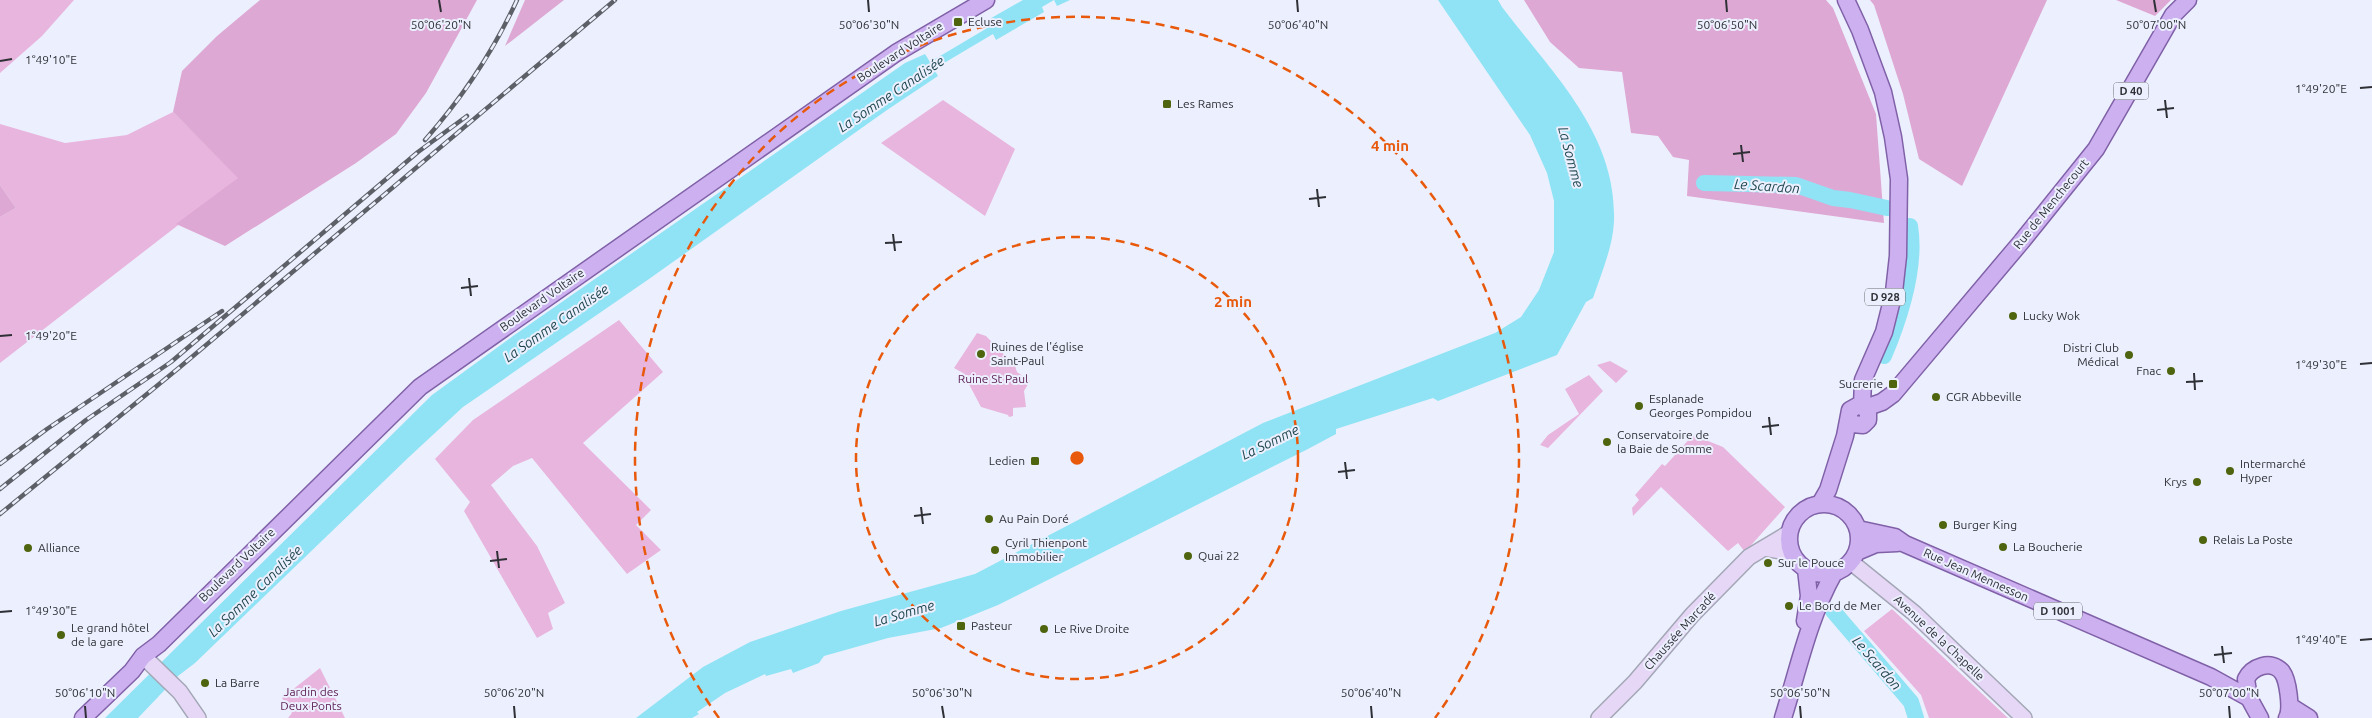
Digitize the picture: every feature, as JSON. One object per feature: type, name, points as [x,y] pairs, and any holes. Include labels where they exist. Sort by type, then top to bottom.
[{"type":"main road","name":"Boulevard Voltaire","points":[[83,718],[132,671],[147,660],[159,644],[420,387],[896,53],[986,0]]},
{"type":"main road","name":"D 928","points":[[1820,504],[1828,490],[1860,415],[1863,380],[1884,332],[1894,292],[1899,247],[1898,176],[1893,137],[1883,92],[1873,62],[1846,0]]},
{"type":"main road","name":"Rue de Menchecourt","points":[[1860,415],[1893,394],[2011,254],[2096,149],[2173,15],[2188,0]]},
{"type":"main road","points":[[1843,510],[1840,494],[1843,461],[1852,441],[1860,415]]},
{"type":"main road","points":[[1783,718],[1812,624],[1825,589],[1834,573],[1854,557],[1859,544],[1858,529],[1852,517],[1843,510],[1828,504],[1820,504],[1801,513],[1794,520],[1789,533],[1792,554],[1806,569],[1823,574],[1834,573]]},
{"type":"main road","name":"Rue Jean Mennesson","points":[[1858,529],[1896,537],[1905,544],[2211,677],[2249,698]]},
{"type":"main road","name":"Rue Jean Mennesson","points":[[1854,557],[1876,544],[1905,544]]},
{"type":"main road","points":[[1775,718],[1808,609],[1806,569]]},
{"type":"main road","name":"Rue Jean Mennesson","points":[[2211,677],[2247,676],[2263,666],[2279,670],[2284,675],[2289,712]]},
{"type":"main road","points":[[2247,676],[2246,691],[2260,718]]},
{"type":"main road","points":[[2289,712],[2309,718]]},
{"type":"street","name":"Chaussée Marcadé","points":[[1598,718],[1635,682],[1661,649],[1725,581],[1755,552],[1789,533]]},
{"type":"street","points":[[1764,548],[1792,554]]},
{"type":"street","name":"Avenue de la Chapelle","points":[[1854,557],[2024,718]]},
{"type":"street","points":[[147,660],[180,692],[198,718]]},
{"type":"green space","points":[[0,0],[74,0],[42,36],[0,73]]},
{"type":"green space","points":[[943,100],[1015,149],[985,216],[881,143]]},
{"type":"green space","points":[[173,112],[239,178],[0,363],[0,217],[16,208],[0,185],[0,124],[65,143],[127,135]]},
{"type":"green space","points":[[619,320],[663,372],[583,443],[651,510],[636,525],[661,550],[627,574],[532,458],[513,466],[491,485],[537,546],[565,603],[548,613],[553,629],[537,638],[464,511],[470,502],[435,459],[473,420]]},
{"type":"green space","name":"Ruine St Paul","points":[[977,333],[986,336],[1015,366],[1017,372],[1030,381],[1024,391],[1026,407],[1013,408],[1013,416],[1009,417],[1008,415],[981,407],[963,373],[954,368]]},
{"type":"green space","points":[[1610,361],[1628,371],[1616,383],[1597,365]]},
{"type":"green space","points":[[1589,375],[1603,391],[1548,448],[1540,445],[1548,435],[1579,414],[1565,389]]},
{"type":"green space","points":[[1693,435],[1723,447],[1785,507],[1745,552],[1738,543],[1728,551],[1661,487],[1633,516],[1632,508],[1639,500],[1635,495],[1662,464],[1665,466]]},
{"type":"green space","points":[[1892,609],[2008,718],[1929,718],[1921,695],[1864,631]]},
{"type":"green space","name":"Jardin des Deux Ponts","points":[[320,668],[345,718],[288,718],[292,713],[282,698]]},
{"type":"shaded area","points":[[260,0],[477,0],[426,93],[396,134],[356,163],[225,246],[176,224],[238,178],[173,112],[182,71],[217,36]]},
{"type":"shaded area","points":[[525,0],[564,0],[505,46]]},
{"type":"shaded area","points":[[1524,0],[1826,0],[1833,8],[1876,114],[1884,223],[1687,196],[1689,160],[1673,157],[1658,136],[1631,133],[1622,72],[1579,68],[1550,42]]},
{"type":"shaded area","points":[[1870,0],[2047,0],[1962,186],[1919,159],[1903,94],[1874,5]]},
{"type":"shaded area","points":[[2116,0],[2171,0],[2155,16]]},
{"type":"shaded area","points":[[0,185],[16,208],[0,217]]},
{"type":"water","name":"La Somme Canalisée","points":[[1023,0],[1054,0],[1042,7],[1044,12],[996,40],[993,34],[934,69],[938,76],[463,407],[195,663],[178,676],[138,718],[105,718],[432,395],[513,336],[905,63],[925,54],[930,62],[989,27],[986,21]]},
{"type":"water","points":[[1054,0],[1070,0],[1057,6]]},
{"type":"water","name":"La Somme","points":[[1438,0],[1498,0],[1578,105],[1593,132],[1605,160],[1612,189],[1614,221],[1609,250],[1593,298],[1586,302],[1557,355],[1438,401],[1433,398],[1336,429],[1336,434],[1308,449],[998,605],[941,628],[888,638],[824,656],[819,663],[793,673],[791,669],[766,676],[765,674],[725,693],[697,712],[699,714],[692,718],[636,718],[703,667],[750,642],[841,611],[975,574],[1263,423],[1495,333],[1521,317],[1539,290],[1554,252],[1554,201],[1547,173],[1530,135]]},
{"type":"waterway","name":"Le Scardon","points":[[1704,183],[1796,185],[1833,198],[1887,208]]},
{"type":"waterway","name":"Le Scardon","points":[[1884,356],[1896,326],[1906,292],[1911,259],[1912,242],[1910,226]]},
{"type":"waterway","name":"Le Scardon","points":[[1833,611],[1911,702],[1916,718]]},
{"type":"railway","points":[[425,140],[476,73],[498,38],[517,0]]},
{"type":"railway","points":[[0,514],[180,367],[615,0]]},
{"type":"railway","points":[[0,489],[86,420],[171,362],[418,152],[467,116]]},
{"type":"railway","points":[[0,464],[47,429],[222,311]]},
{"type":"place","name":"Ecluse","points":[[958,22]]},
{"type":"place","name":"Les Rames","points":[[1167,104]]},
{"type":"place","name":"Lucky Wok","points":[[2013,316]]},
{"type":"place","name":"Ruines de l'église Saint-Paul","points":[[981,354]]},
{"type":"place","name":"Distri Club Médical","points":[[2129,355]]},
{"type":"place","name":"Fnac","points":[[2171,371]]},
{"type":"place","name":"Sucrerie","points":[[1893,384]]},
{"type":"place","name":"CGR Abbeville","points":[[1936,397]]},
{"type":"place","name":"Esplanade Georges Pompidou","points":[[1639,406]]},
{"type":"place","name":"Conservatoire de la Baie de Somme","points":[[1607,442]]},
{"type":"place","name":"Ledien","points":[[1035,461]]},
{"type":"place","name":"Intermarché Hyper","points":[[2230,471]]},
{"type":"place","name":"Krys","points":[[2197,482]]},
{"type":"place","name":"Au Pain Doré","points":[[989,519]]},
{"type":"place","name":"Burger King","points":[[1943,525]]},
{"type":"place","name":"Relais La Poste","points":[[2203,540]]},
{"type":"place","name":"La Boucherie","points":[[2003,547]]},
{"type":"place","name":"Alliance","points":[[28,548]]},
{"type":"place","name":"Cyril Thienpont Immobilier","points":[[995,550]]},
{"type":"place","name":"Quai 22","points":[[1188,556]]},
{"type":"place","name":"Sur le Pouce","points":[[1768,563]]},
{"type":"place","name":"Le Bord de Mer","points":[[1789,606]]},
{"type":"place","name":"Pasteur","points":[[961,626]]},
{"type":"place","name":"Le Rive Droite","points":[[1044,629]]},
{"type":"place","name":"Le grand hôtel de la gare","points":[[61,635]]},
{"type":"place","name":"La Barre","points":[[205,683]]}]
